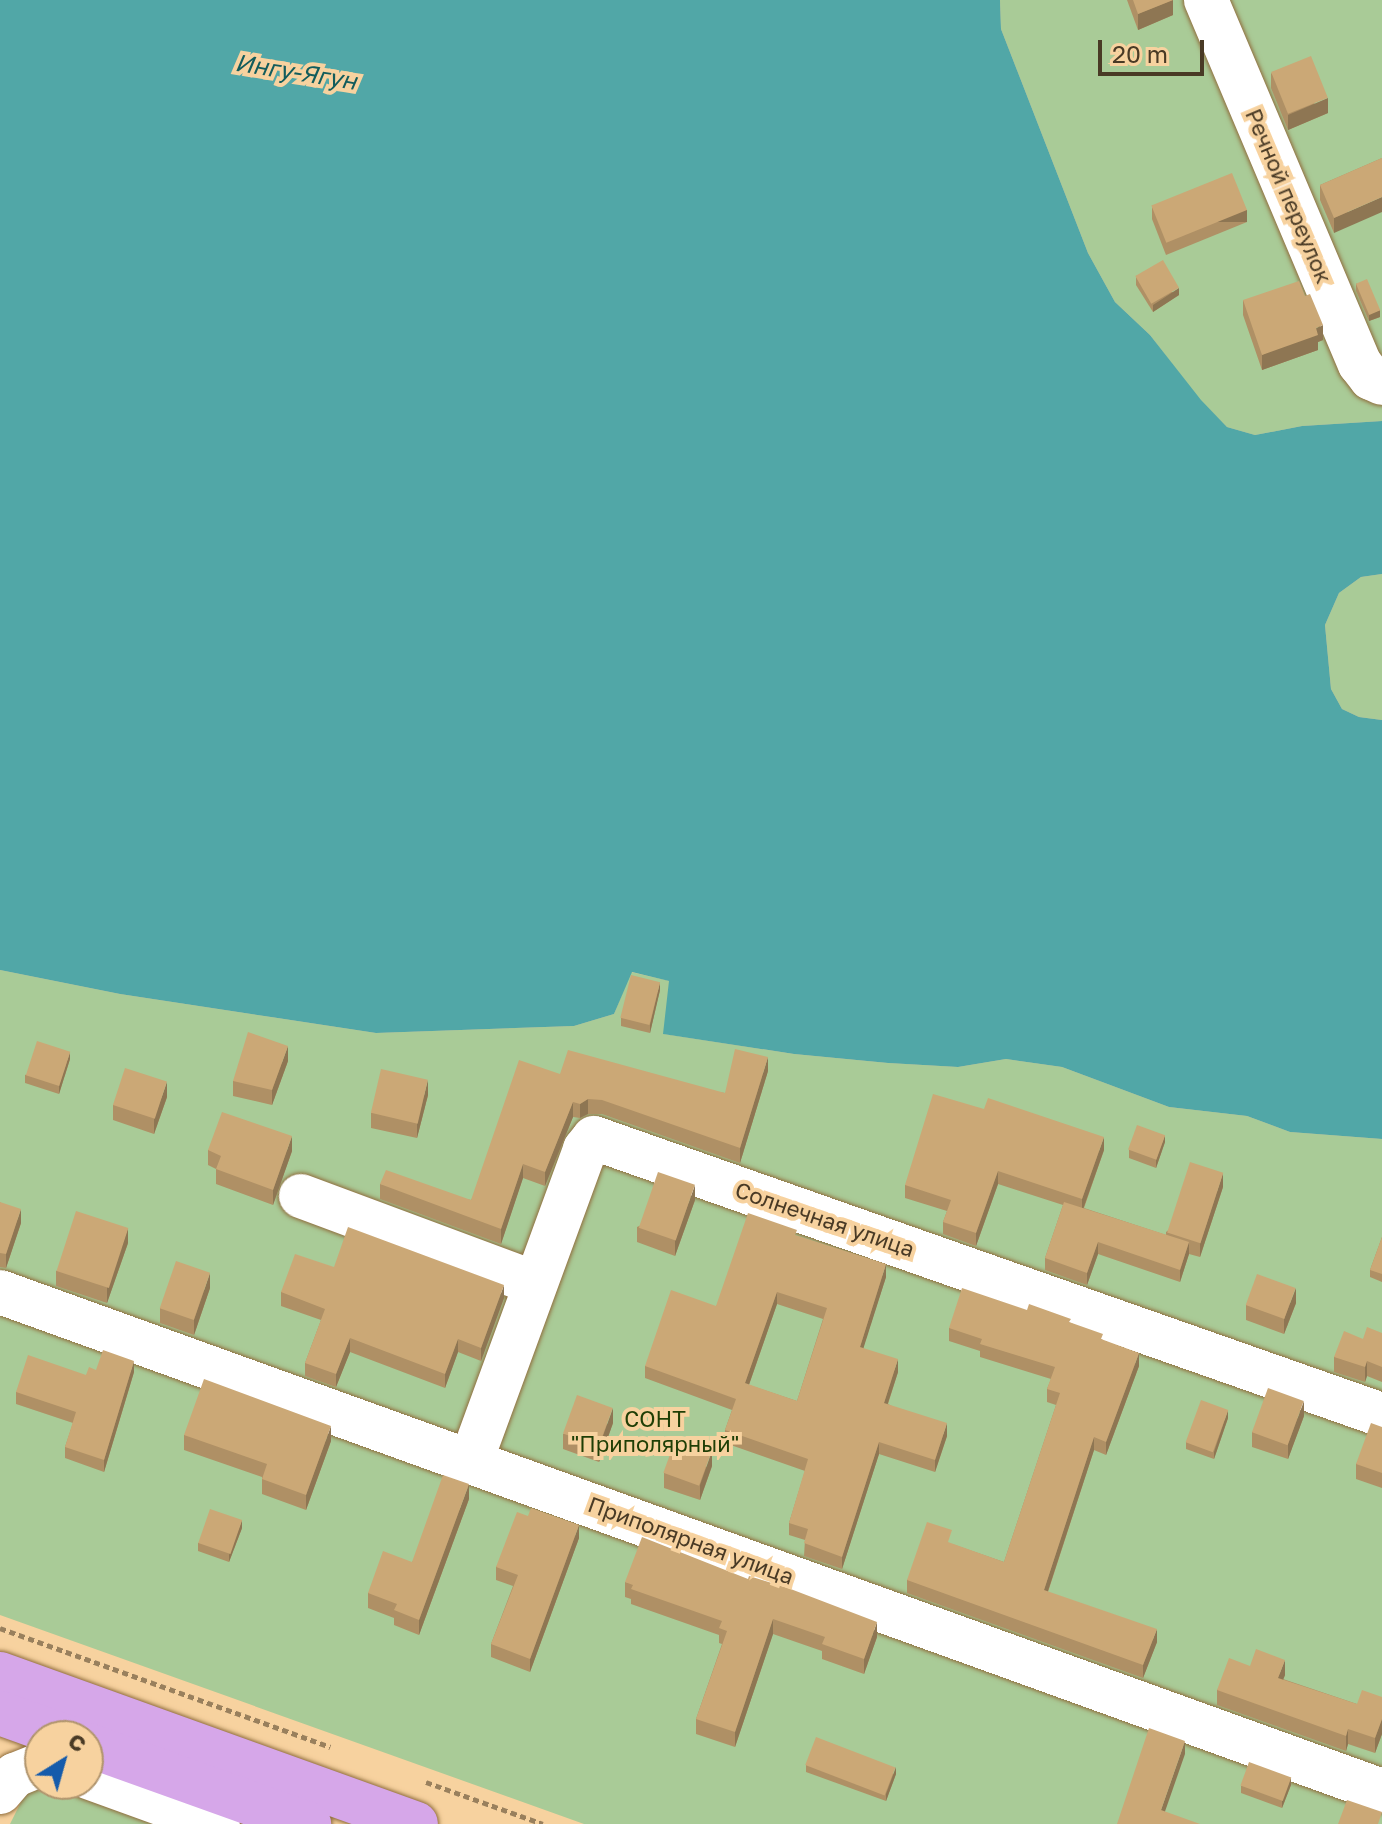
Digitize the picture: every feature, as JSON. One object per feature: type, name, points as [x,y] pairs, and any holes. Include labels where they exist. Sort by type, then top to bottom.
[{"type":"main road","points":[[0,1674],[416,1824]]},
{"type":"main road","points":[[0,1713],[24,1722]]},
{"type":"main road","points":[[104,1751],[309,1824]]},
{"type":"lane","name":"Речной переулок","points":[[1206,0],[1360,364],[1371,378],[1382,383]]},
{"type":"lane","name":"Солнечная улица","points":[[471,1461],[585,1149],[594,1138],[1382,1415]]},
{"type":"lane","points":[[301,1196],[535,1283]]},
{"type":"lane","name":"Приполярная улица","points":[[0,1292],[1382,1791]]},
{"type":"lane","points":[[104,1767],[156,1769]]},
{"type":"lane","points":[[0,1792],[15,1775],[24,1771]]},
{"type":"lane","points":[[104,1783],[218,1824]]},
{"type":"path","points":[[0,1628],[337,1750]]},
{"type":"path","points":[[411,1776],[543,1824]]},
{"type":"green space","points":[[1000,0],[1382,0],[1382,421],[1302,426],[1255,435],[1227,427],[1200,400],[1150,335],[1115,302],[1088,253],[1001,29]]},
{"type":"green space","points":[[1382,574],[1382,720],[1359,717],[1342,709],[1331,689],[1325,625],[1339,593],[1361,577]]},
{"type":"green space","name":"СОНТ \"Приполярный\"","points":[[0,970],[120,994],[376,1033],[574,1026],[614,1014],[631,972],[670,981],[664,1034],[794,1054],[888,1063],[958,1067],[1006,1059],[1062,1067],[1169,1107],[1247,1116],[1290,1132],[1382,1139],[1382,1824],[584,1824],[0,1615]]},
{"type":"green space","points":[[24,1796],[24,1800],[87,1800],[154,1824],[10,1824]]},
{"type":"water","name":"Ингу-Ягун","points":[[0,0],[1000,0],[1001,29],[1088,253],[1115,302],[1150,335],[1201,400],[1227,427],[1255,435],[1302,426],[1382,421],[1382,574],[1361,577],[1339,593],[1325,625],[1331,689],[1342,709],[1359,717],[1382,720],[1382,1139],[1290,1132],[1247,1116],[1169,1107],[1062,1067],[1006,1059],[958,1067],[888,1063],[794,1054],[663,1034],[669,981],[632,972],[614,1014],[574,1026],[376,1033],[120,994],[0,970]]},
{"type":"building","points":[[1133,0],[1173,0],[1138,14]]},
{"type":"building","points":[[1311,56],[1328,98],[1288,114],[1271,72]]},
{"type":"building","points":[[1382,158],[1382,197],[1334,218],[1320,185]]},
{"type":"building","points":[[1232,173],[1247,210],[1166,243],[1151,206]]},
{"type":"building","points":[[1163,260],[1179,288],[1151,304],[1135,276]]},
{"type":"building","points":[[1367,279],[1380,310],[1369,315],[1356,284]]},
{"type":"building","points":[[1299,281],[1305,296],[1310,294],[1323,325],[1316,328],[1318,335],[1262,355],[1243,300]]},
{"type":"building","points":[[631,975],[660,982],[649,1025],[620,1018]]},
{"type":"building","points":[[248,1032],[288,1046],[272,1090],[233,1081]]},
{"type":"building","points":[[37,1041],[70,1052],[59,1086],[26,1075]]},
{"type":"building","points":[[735,1049],[768,1057],[740,1148],[602,1100],[588,1099],[580,1104],[573,1102],[545,1172],[523,1164],[501,1229],[380,1184],[386,1170],[471,1200],[519,1060],[560,1074],[568,1050],[725,1093]]},
{"type":"building","points":[[125,1068],[167,1082],[155,1119],[113,1105]]},
{"type":"building","points":[[381,1069],[428,1080],[418,1124],[371,1113]]},
{"type":"building","points":[[933,1094],[984,1109],[988,1098],[1104,1137],[1082,1199],[998,1171],[976,1233],[943,1222],[951,1200],[905,1185]]},
{"type":"building","points":[[222,1112],[292,1136],[273,1190],[216,1169],[221,1156],[208,1150]]},
{"type":"building","points":[[1137,1125],[1165,1135],[1156,1160],[1128,1149]]},
{"type":"building","points":[[1190,1162],[1223,1173],[1200,1243],[1167,1232]]},
{"type":"building","points":[[658,1172],[695,1185],[676,1240],[639,1228]]},
{"type":"building","points":[[0,1202],[21,1209],[6,1254],[0,1253]]},
{"type":"building","points":[[1064,1202],[1189,1242],[1180,1270],[1098,1242],[1087,1273],[1045,1258]]},
{"type":"building","points":[[76,1211],[128,1228],[109,1288],[57,1271]]},
{"type":"building","points":[[748,1213],[797,1230],[795,1235],[886,1264],[860,1347],[898,1359],[884,1403],[947,1423],[935,1460],[879,1442],[842,1557],[804,1543],[808,1529],[789,1523],[808,1459],[725,1430],[736,1399],[645,1366],[671,1290],[716,1306]],"holes":[[[777,1292],[827,1308],[797,1401],[745,1383]]]},
{"type":"building","points":[[348,1227],[504,1285],[481,1348],[458,1339],[445,1374],[350,1338],[336,1374],[305,1363],[325,1309],[281,1292],[295,1254],[334,1267]]},
{"type":"building","points":[[1382,1237],[1382,1274],[1370,1270]]},
{"type":"building","points":[[176,1261],[210,1273],[194,1320],[160,1308]]},
{"type":"building","points":[[1257,1274],[1296,1288],[1284,1319],[1246,1305]]},
{"type":"building","points":[[962,1288],[1027,1310],[1029,1304],[1071,1319],[1069,1322],[1103,1334],[1101,1339],[1139,1353],[1106,1442],[1094,1437],[1044,1590],[1157,1629],[1143,1665],[907,1580],[927,1522],[952,1530],[948,1542],[1004,1562],[1060,1393],[1047,1389],[1055,1367],[980,1344],[982,1339],[949,1328]]},
{"type":"building","points":[[1367,1327],[1382,1333],[1382,1367],[1367,1361],[1365,1367],[1334,1357],[1344,1331],[1363,1339]]},
{"type":"building","points":[[103,1350],[134,1361],[104,1460],[65,1447],[76,1412],[16,1392],[28,1355],[86,1375],[89,1367],[96,1370]]},
{"type":"building","points":[[204,1379],[331,1426],[306,1495],[262,1479],[267,1464],[184,1435]]},
{"type":"building","points":[[1268,1388],[1304,1401],[1288,1445],[1252,1432]]},
{"type":"building","points":[[577,1395],[613,1408],[599,1447],[563,1434]]},
{"type":"building","points":[[1201,1400],[1228,1410],[1213,1452],[1186,1442]]},
{"type":"building","points":[[1371,1423],[1382,1427],[1382,1473],[1356,1464]]},
{"type":"building","points":[[676,1438],[712,1451],[699,1486],[663,1473]]},
{"type":"building","points":[[443,1475],[469,1484],[419,1620],[394,1610],[397,1604],[368,1593],[383,1551],[412,1562]]},
{"type":"building","points":[[531,1508],[579,1525],[530,1659],[491,1644],[518,1575],[496,1567],[517,1512],[528,1516]]},
{"type":"building","points":[[210,1509],[242,1520],[230,1554],[198,1543]]},
{"type":"building","points":[[642,1537],[748,1579],[749,1576],[788,1588],[877,1622],[864,1659],[822,1644],[825,1637],[773,1619],[735,1732],[696,1719],[727,1631],[719,1628],[722,1621],[631,1589],[633,1585],[625,1582]]},
{"type":"building","points":[[1256,1649],[1285,1660],[1278,1678],[1357,1704],[1362,1690],[1382,1697],[1382,1719],[1375,1738],[1348,1729],[1346,1736],[1217,1690],[1229,1658],[1250,1666]]},
{"type":"building","points":[[1149,1728],[1185,1741],[1161,1810],[1200,1824],[1117,1824]]},
{"type":"building","points":[[816,1737],[895,1767],[885,1795],[805,1765]]},
{"type":"building","points":[[1249,1762],[1291,1777],[1283,1801],[1240,1785]]},
{"type":"building","points":[[1347,1800],[1382,1812],[1378,1824],[1338,1824]]}]
